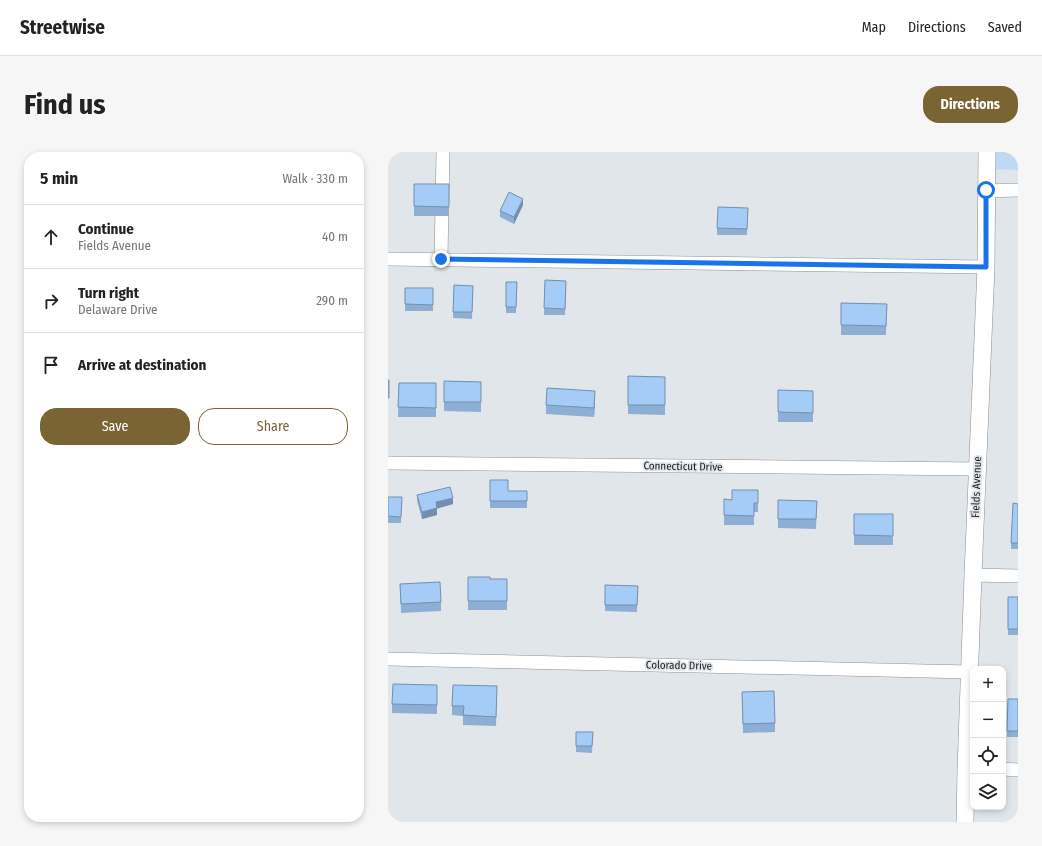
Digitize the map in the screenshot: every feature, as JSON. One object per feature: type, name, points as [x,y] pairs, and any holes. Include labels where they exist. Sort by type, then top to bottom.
[{"type":"street","points":[[441,259],[443,152]]},
{"type":"street","name":"Fields Avenue","points":[[970,666],[986,267],[987,152]]},
{"type":"street","points":[[986,190],[1018,190]]},
{"type":"street","points":[[388,259],[986,267]]},
{"type":"street","name":"Connecticut Drive","points":[[388,463],[977,469]]},
{"type":"street","points":[[973,575],[1018,576]]},
{"type":"street","name":"Colorado Drive","points":[[388,659],[970,672]]},
{"type":"street","name":"Fields Avenue","points":[[965,822],[969,769],[970,672]]},
{"type":"street","points":[[1006,769],[1018,770]]},
{"type":"shaded area","points":[[991,152],[1018,152],[1018,170],[991,169]]},
{"type":"building","points":[[414,184],[449,184],[449,207],[414,206]]},
{"type":"building","points":[[509,192],[523,199],[514,217],[500,211]]},
{"type":"building","points":[[718,207],[748,208],[747,229],[717,228]]},
{"type":"building","points":[[545,280],[566,281],[565,309],[544,308]]},
{"type":"building","points":[[506,282],[517,282],[516,307],[506,307]]},
{"type":"building","points":[[454,285],[473,286],[472,312],[453,312]]},
{"type":"building","points":[[405,288],[433,288],[433,305],[405,304]]},
{"type":"building","points":[[841,303],[887,304],[886,326],[841,325]]},
{"type":"building","points":[[628,376],[665,377],[665,405],[628,405]]},
{"type":"building","points":[[389,380],[389,398],[388,398]]},
{"type":"building","points":[[444,381],[481,382],[481,402],[444,402]]},
{"type":"building","points":[[399,383],[436,383],[436,408],[398,407]]},
{"type":"building","points":[[547,388],[595,391],[594,408],[546,405]]},
{"type":"building","points":[[778,390],[813,391],[813,413],[778,412]]},
{"type":"building","points":[[490,480],[508,480],[508,491],[527,491],[527,501],[490,501]]},
{"type":"building","points":[[450,487],[453,498],[436,502],[437,508],[422,512],[417,495]]},
{"type":"building","points":[[732,490],[758,490],[758,503],[754,503],[754,516],[724,515],[724,499],[732,500]]},
{"type":"building","points":[[388,497],[402,497],[401,517],[388,516]]},
{"type":"building","points":[[778,500],[817,501],[816,519],[778,519]]},
{"type":"building","points":[[1013,503],[1018,504],[1018,543],[1011,543]]},
{"type":"building","points":[[854,514],[893,514],[893,536],[854,535]]},
{"type":"building","points":[[468,577],[507,579],[507,601],[468,601]]},
{"type":"building","points":[[440,582],[441,602],[401,604],[400,584]]},
{"type":"building","points":[[605,585],[638,586],[637,605],[605,605]]},
{"type":"building","points":[[1008,597],[1018,597],[1018,629],[1008,629]]},
{"type":"building","points":[[393,684],[437,685],[437,705],[392,704]]},
{"type":"building","points":[[453,685],[497,686],[496,717],[463,715],[464,706],[452,706]]},
{"type":"building","points":[[774,691],[775,723],[743,724],[742,692]]},
{"type":"building","points":[[1008,699],[1018,699],[1018,731],[1007,731]]},
{"type":"building","points":[[576,732],[593,732],[592,746],[576,746]]},
{"type":"route","points":[[441,259],[986,267],[986,190]]}]
